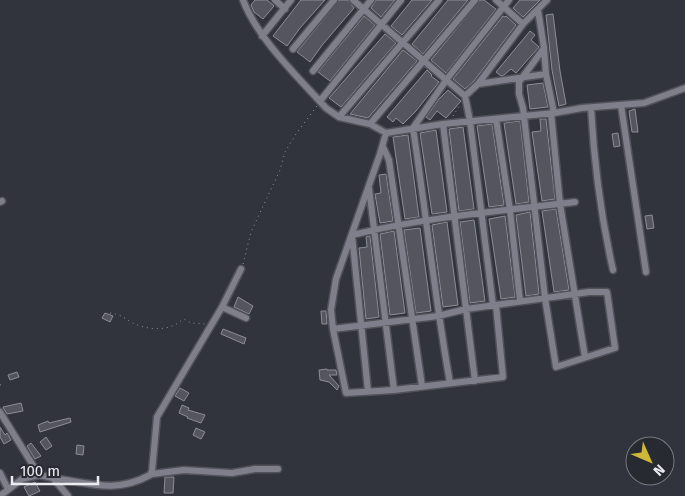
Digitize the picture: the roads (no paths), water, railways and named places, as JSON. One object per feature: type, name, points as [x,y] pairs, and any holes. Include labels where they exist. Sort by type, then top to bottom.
[{"type":"street","points":[[243,0],[246,9],[262,36],[320,101],[339,117],[370,124],[386,133],[470,121],[644,103],[685,88]]},
{"type":"street","points":[[275,0],[285,9]]},
{"type":"street","points":[[262,36],[291,0]]},
{"type":"street","points":[[293,49],[334,0]]},
{"type":"street","points":[[353,0],[466,96],[503,377],[394,390],[346,393],[331,310],[336,279],[383,147],[386,133]]},
{"type":"street","points":[[313,71],[371,0]]},
{"type":"street","points":[[320,101],[401,0]]},
{"type":"street","points":[[339,117],[440,0]]},
{"type":"street","points":[[370,124],[475,0]]},
{"type":"street","points":[[496,0],[524,24]]},
{"type":"street","points":[[450,383],[438,316],[427,220],[413,128],[447,79],[509,0]]},
{"type":"street","points":[[466,96],[478,84],[524,24],[547,0]]},
{"type":"street","points":[[538,10],[552,113],[560,204],[585,357]]},
{"type":"street","points":[[333,329],[438,316],[466,309],[520,301],[545,298],[589,292],[607,292],[615,348],[556,367],[545,298],[524,116],[518,89],[521,77],[544,48]]},
{"type":"street","points":[[478,84],[546,74]]},
{"type":"street","points":[[621,105],[646,272]]},
{"type":"street","points":[[591,108],[605,238],[612,270]]},
{"type":"street","points":[[496,119],[510,210],[520,301]]},
{"type":"street","points":[[446,124],[475,381]]},
{"type":"street","points":[[383,147],[388,158],[422,386]]},
{"type":"street","points":[[368,186],[394,390]]},
{"type":"street","points":[[352,236],[398,224],[455,215],[575,202]]},
{"type":"street","points":[[352,236],[368,391]]},
{"type":"street","points":[[152,474],[157,417],[179,382],[210,324],[222,307],[241,270]]},
{"type":"street","points":[[222,307],[246,318]]},
{"type":"street","points":[[0,412],[39,475]]},
{"type":"street","points":[[0,496],[27,477],[39,475],[110,487],[134,482],[152,474],[184,470],[232,473],[255,469],[278,469]]},
{"type":"street","points":[[0,473],[8,489]]},
{"type":"street","points":[[52,478],[68,496]]}]
